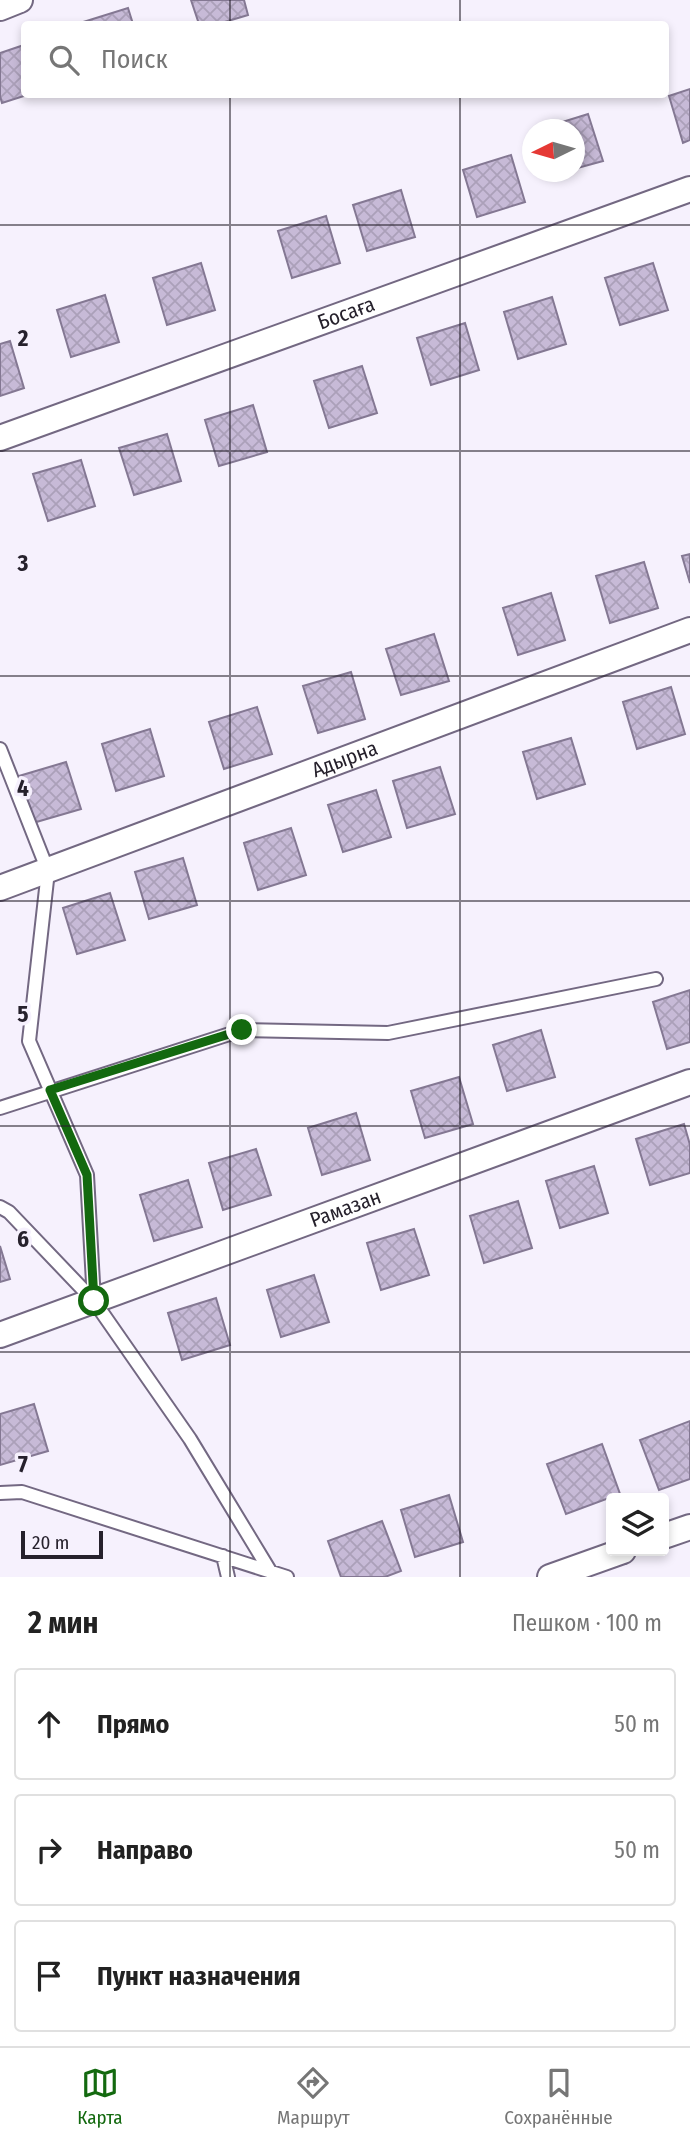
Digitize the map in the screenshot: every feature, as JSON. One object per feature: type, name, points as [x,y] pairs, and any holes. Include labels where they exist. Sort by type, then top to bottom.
[{"type":"street","points":[[0,8],[20,0]]},
{"type":"street","name":"Босаға","points":[[0,438],[690,189]]},
{"type":"street","name":"Адырна","points":[[0,888],[690,630]]},
{"type":"street","name":"Рамазан","points":[[0,1335],[690,1082]]},
{"type":"street","points":[[669,1534],[690,1527]]},
{"type":"street","points":[[550,1577],[609,1556]]},
{"type":"lane","points":[[0,749],[48,871],[29,1041],[87,1175],[94,1301]]},
{"type":"lane","points":[[0,1108],[242,1030],[388,1033],[656,979]]},
{"type":"lane","points":[[0,1207],[9,1212],[94,1301],[190,1439],[270,1572]]},
{"type":"lane","points":[[0,1493],[22,1492],[287,1577]]},
{"type":"lane","points":[[223,1556],[228,1577]]},
{"type":"building","points":[[191,0],[244,0],[248,15],[228,21],[198,21]]},
{"type":"building","points":[[128,8],[132,21],[86,21]]},
{"type":"building","points":[[21,46],[21,97],[2,103],[0,96],[0,53]]},
{"type":"building","points":[[690,89],[690,140],[683,143],[669,96]]},
{"type":"building","points":[[588,114],[603,161],[585,166],[585,119],[572,119]]},
{"type":"building","points":[[511,155],[525,202],[477,217],[463,170]]},
{"type":"building","points":[[401,190],[415,237],[367,251],[353,205]]},
{"type":"building","points":[[326,216],[340,263],[292,278],[278,231]]},
{"type":"building","points":[[201,263],[215,310],[167,325],[153,278]]},
{"type":"building","points":[[653,263],[668,310],[620,325],[605,278]]},
{"type":"building","points":[[105,295],[119,342],[71,357],[57,310]]},
{"type":"building","points":[[552,297],[566,344],[518,359],[504,312]]},
{"type":"building","points":[[465,323],[479,370],[431,385],[417,338]]},
{"type":"building","points":[[10,341],[24,388],[0,396],[0,344]]},
{"type":"building","points":[[362,366],[377,413],[329,428],[314,381]]},
{"type":"building","points":[[253,405],[267,452],[219,466],[205,420]]},
{"type":"building","points":[[167,434],[181,481],[134,495],[119,448]]},
{"type":"building","points":[[81,460],[95,506],[48,521],[33,474]]},
{"type":"building","points":[[690,554],[690,583],[682,556]]},
{"type":"building","points":[[644,562],[658,608],[610,623],[596,576]]},
{"type":"building","points":[[551,593],[565,640],[518,655],[503,608]]},
{"type":"building","points":[[434,634],[449,681],[401,695],[386,649]]},
{"type":"building","points":[[351,672],[365,719],[318,733],[303,686]]},
{"type":"building","points":[[671,687],[685,734],[637,749],[623,702]]},
{"type":"building","points":[[257,707],[272,754],[224,769],[209,722]]},
{"type":"building","points":[[150,729],[164,776],[116,791],[102,744]]},
{"type":"building","points":[[571,738],[585,784],[537,799],[523,752]]},
{"type":"building","points":[[66,762],[81,809],[33,823],[19,776]]},
{"type":"building","points":[[440,767],[455,814],[407,828],[393,781]]},
{"type":"building","points":[[376,790],[391,837],[343,852],[328,805]]},
{"type":"building","points":[[291,828],[306,875],[258,890],[244,843]]},
{"type":"building","points":[[183,858],[197,905],[149,919],[135,872]]},
{"type":"building","points":[[110,893],[125,940],[77,954],[63,908]]},
{"type":"building","points":[[690,990],[690,1042],[667,1049],[653,1002]]},
{"type":"building","points":[[541,1030],[555,1077],[507,1091],[493,1045]]},
{"type":"building","points":[[459,1077],[473,1124],[425,1138],[411,1091]]},
{"type":"building","points":[[356,1113],[370,1160],[322,1175],[308,1128]]},
{"type":"building","points":[[684,1124],[690,1145],[690,1173],[650,1185],[636,1139]]},
{"type":"building","points":[[256,1149],[271,1195],[223,1210],[209,1163]]},
{"type":"building","points":[[594,1166],[608,1213],[560,1228],[546,1181]]},
{"type":"building","points":[[188,1180],[202,1227],[154,1241],[140,1195]]},
{"type":"building","points":[[518,1201],[532,1248],[484,1263],[470,1216]]},
{"type":"building","points":[[414,1229],[429,1275],[381,1290],[367,1243]]},
{"type":"building","points":[[0,1246],[10,1279],[0,1282]]},
{"type":"building","points":[[314,1275],[329,1322],[281,1337],[267,1290]]},
{"type":"building","points":[[216,1298],[230,1345],[182,1360],[168,1313]]},
{"type":"building","points":[[34,1404],[48,1451],[0,1465],[0,1414]]},
{"type":"building","points":[[690,1421],[690,1479],[659,1490],[640,1440]]},
{"type":"building","points":[[602,1444],[620,1493],[606,1493],[606,1499],[566,1514],[547,1464]]},
{"type":"building","points":[[449,1495],[463,1542],[415,1557],[401,1510]]},
{"type":"building","points":[[382,1521],[401,1571],[385,1577],[341,1577],[328,1541]]},
{"type":"route","points":[[94,1301],[87,1175],[50,1090],[242,1030]]}]
